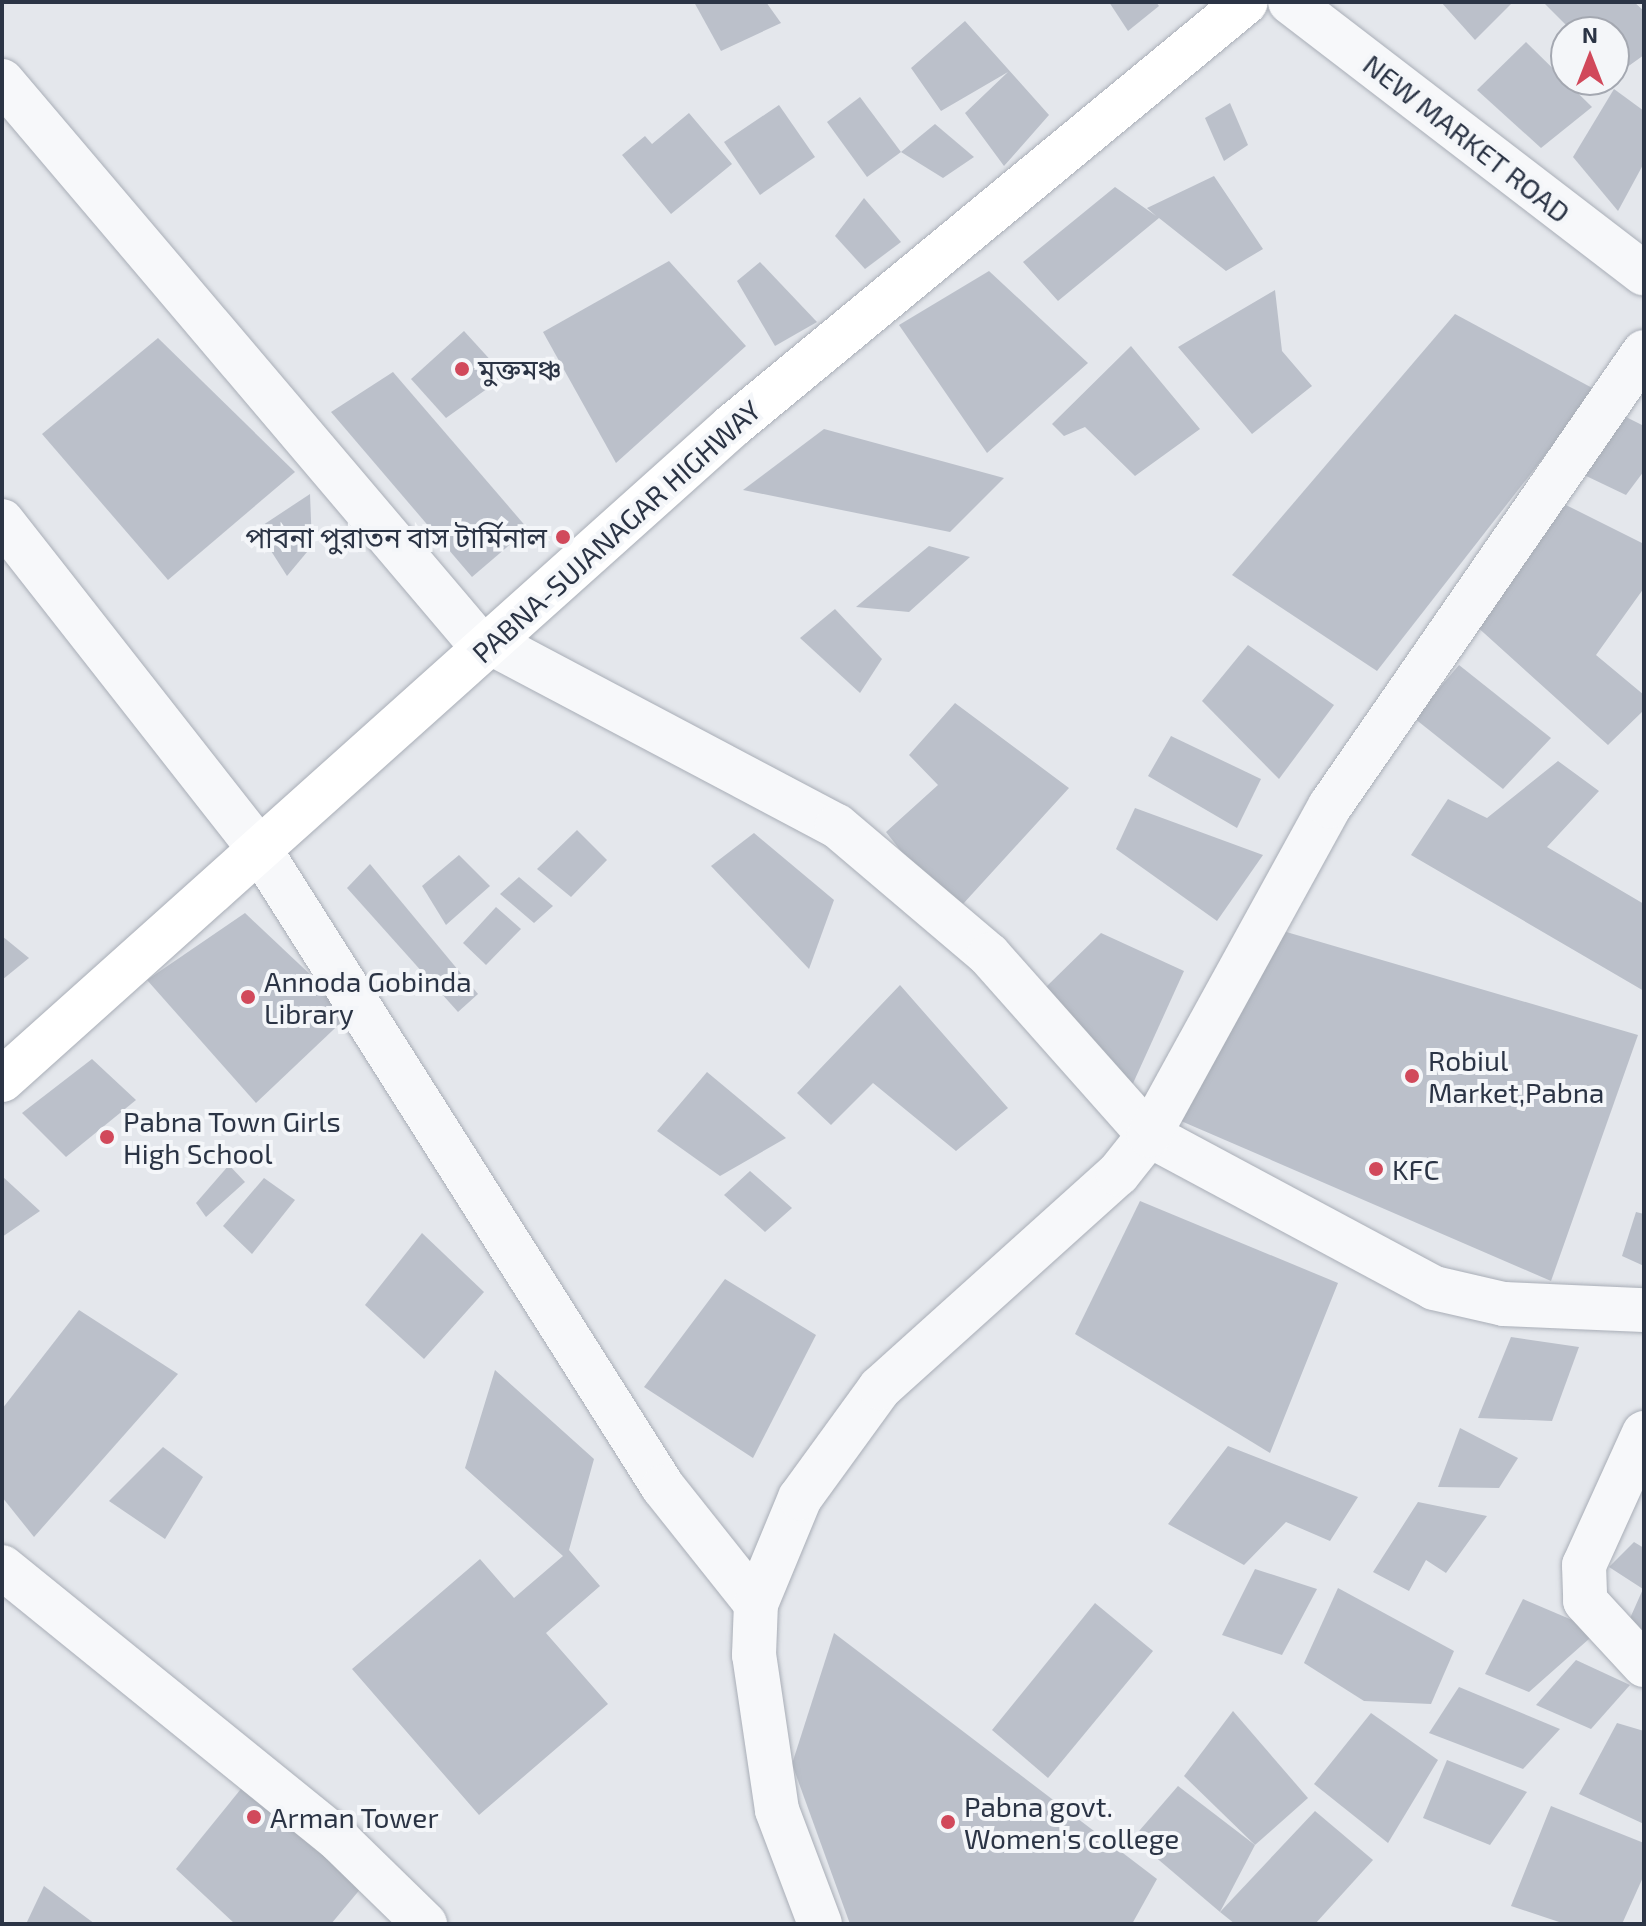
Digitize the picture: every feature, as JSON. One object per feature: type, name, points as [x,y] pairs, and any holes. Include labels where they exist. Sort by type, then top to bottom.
[{"type":"highway","name":"PABNA-SUJANAGAR HIGHWAY","points":[[2,1080],[732,426],[1246,2]]},
{"type":"street","name":"NEW MARKET ROAD","points":[[1290,2],[1644,274]]},
{"type":"street","points":[[2,81],[487,646],[837,826],[989,955],[1149,1135],[1434,1288],[1504,1304],[1644,1310]]},
{"type":"street","points":[[820,1924],[777,1810],[754,1655],[756,1604],[800,1498],[880,1388],[1118,1174],[1149,1135],[1330,806],[1644,352]]},
{"type":"street","points":[[2,521],[260,850],[663,1487],[756,1604]]},
{"type":"street","points":[[1644,1433],[1584,1565],[1585,1601],[1644,1665]]},
{"type":"street","points":[[2,1567],[340,1841],[425,1924]]},
{"type":"building","points":[[694,2],[766,2],[781,23],[721,51]]},
{"type":"building","points":[[1109,2],[1156,2],[1159,6],[1128,31]]},
{"type":"building","points":[[1441,2],[1513,2],[1475,40]]},
{"type":"building","points":[[1543,2],[1634,2],[1644,11],[1644,55],[1630,65],[1630,16],[1557,16]]},
{"type":"building","points":[[965,21],[1049,115],[1004,166],[965,113],[1008,72],[941,111],[911,68]]},
{"type":"building","points":[[1526,42],[1550,66],[1550,96],[1581,96],[1592,107],[1541,148],[1477,90]]},
{"type":"building","points":[[1610,96],[1624,96],[1644,111],[1644,163],[1618,211],[1573,157]]},
{"type":"building","points":[[860,97],[901,152],[867,177],[827,122]]},
{"type":"building","points":[[1230,103],[1248,145],[1224,161],[1205,118]]},
{"type":"building","points":[[779,105],[815,157],[760,195],[724,142]]},
{"type":"building","points":[[689,113],[732,164],[671,214],[622,155],[645,136],[652,144]]},
{"type":"building","points":[[935,124],[974,157],[943,178],[901,152]]},
{"type":"building","points":[[1214,176],[1263,249],[1226,271],[1159,218],[1058,301],[1023,262],[1115,187],[1156,216],[1147,208]]},
{"type":"building","points":[[864,198],[901,242],[865,269],[835,236]]},
{"type":"building","points":[[669,261],[746,346],[616,463],[543,332]]},
{"type":"building","points":[[760,262],[817,322],[775,346],[737,281]]},
{"type":"building","points":[[989,271],[1088,363],[987,453],[899,325]]},
{"type":"building","points":[[1275,290],[1282,351],[1312,386],[1252,434],[1178,347]]},
{"type":"building","points":[[1455,314],[1596,390],[1377,671],[1232,575]]},
{"type":"building","points":[[464,331],[505,376],[446,418],[411,379]]},
{"type":"building","points":[[158,338],[295,472],[168,580],[42,434]]},
{"type":"building","points":[[1131,346],[1200,429],[1135,476],[1085,427],[1064,436],[1052,424]]},
{"type":"building","points":[[393,372],[528,529],[472,577],[331,412]]},
{"type":"building","points":[[1616,412],[1644,426],[1644,471],[1626,495],[1582,474]]},
{"type":"building","points":[[824,429],[1004,478],[950,532],[743,490]]},
{"type":"building","points":[[310,494],[312,546],[287,576],[257,529]]},
{"type":"building","points":[[1556,500],[1644,544],[1644,588],[1596,655],[1644,695],[1644,710],[1608,745],[1474,624]]},
{"type":"building","points":[[929,546],[970,557],[909,612],[856,607]]},
{"type":"building","points":[[835,609],[882,659],[860,693],[800,638]]},
{"type":"building","points":[[1248,645],[1334,705],[1279,779],[1202,701]]},
{"type":"building","points":[[1459,665],[1551,738],[1503,789],[1414,718]]},
{"type":"building","points":[[955,703],[1069,788],[952,916],[886,832],[938,785],[909,755]]},
{"type":"building","points":[[1171,736],[1261,779],[1237,828],[1148,776]]},
{"type":"building","points":[[1558,761],[1599,791],[1547,847],[1644,904],[1644,991],[1411,855],[1448,799],[1487,818]]},
{"type":"building","points":[[1135,808],[1263,855],[1217,921],[1116,849]]},
{"type":"building","points":[[577,830],[607,860],[571,897],[537,869]]},
{"type":"building","points":[[754,833],[834,900],[809,969],[711,866]]},
{"type":"building","points":[[459,855],[490,886],[446,925],[422,886]]},
{"type":"building","points":[[370,864],[478,994],[458,1012],[347,888]]},
{"type":"building","points":[[519,877],[553,906],[534,923],[500,894]]},
{"type":"building","points":[[496,907],[521,929],[486,965],[463,943]]},
{"type":"building","name":"Annoda Gobinda Library","points":[[245,913],[351,1013],[256,1103],[147,980]]},
{"type":"building","name":"Robiul Market,Pabna","points":[[1283,931],[1638,1035],[1551,1281],[1174,1118]]},
{"type":"building","points":[[1101,933],[1184,971],[1125,1101],[1045,988]]},
{"type":"building","points":[[2,936],[29,958],[2,980]]},
{"type":"building","points":[[900,985],[1008,1108],[956,1151],[873,1083],[831,1125],[797,1093]]},
{"type":"building","points":[[92,1059],[136,1100],[66,1157],[22,1113]]},
{"type":"building","points":[[707,1072],[786,1138],[720,1176],[657,1131]]},
{"type":"building","points":[[229,1165],[245,1182],[206,1217],[196,1203]]},
{"type":"building","points":[[750,1171],[792,1208],[765,1232],[724,1195]]},
{"type":"building","points":[[2,1176],[40,1211],[2,1237]]},
{"type":"building","points":[[264,1178],[295,1200],[252,1254],[223,1226]]},
{"type":"building","points":[[1140,1201],[1338,1283],[1270,1453],[1075,1334]]},
{"type":"building","points":[[1636,1212],[1644,1214],[1644,1266],[1622,1256]]},
{"type":"building","points":[[422,1233],[484,1292],[424,1359],[365,1305]]},
{"type":"building","points":[[725,1279],[816,1335],[753,1458],[644,1387]]},
{"type":"building","points":[[79,1310],[178,1374],[34,1537],[2,1497],[2,1409]]},
{"type":"building","points":[[1511,1337],[1579,1347],[1552,1421],[1478,1418]]},
{"type":"building","points":[[495,1370],[594,1459],[569,1550],[600,1586],[546,1633],[608,1704],[479,1815],[352,1669],[480,1559],[514,1598],[563,1556],[465,1468]]},
{"type":"building","points":[[1460,1428],[1518,1458],[1499,1488],[1438,1487]]},
{"type":"building","points":[[1228,1446],[1358,1497],[1330,1541],[1286,1522],[1244,1565],[1168,1524]]},
{"type":"building","points":[[163,1447],[203,1477],[165,1539],[109,1501]]},
{"type":"building","points":[[1418,1502],[1487,1516],[1446,1573],[1426,1560],[1409,1591],[1373,1572]]},
{"type":"building","points":[[1634,1542],[1644,1548],[1644,1634],[1627,1625],[1643,1589],[1609,1567]]},
{"type":"building","points":[[1255,1569],[1317,1589],[1282,1655],[1222,1635]]},
{"type":"building","points":[[1338,1588],[1454,1651],[1431,1704],[1364,1701],[1304,1663]]},
{"type":"building","points":[[1523,1599],[1598,1631],[1529,1692],[1485,1674]]},
{"type":"building","points":[[1095,1603],[1153,1651],[1048,1778],[992,1730]]},
{"type":"building","name":"Pabna govt. Women's college","points":[[834,1633],[1157,1879],[1132,1924],[850,1924],[792,1764]]},
{"type":"building","points":[[1576,1660],[1630,1685],[1591,1729],[1536,1705]]},
{"type":"building","points":[[1459,1687],[1560,1729],[1523,1769],[1429,1733]]},
{"type":"building","points":[[1233,1711],[1308,1798],[1255,1845],[1184,1776]]},
{"type":"building","points":[[1371,1713],[1438,1760],[1388,1843],[1314,1784]]},
{"type":"building","points":[[1617,1723],[1644,1731],[1644,1824],[1579,1794]]},
{"type":"building","points":[[1447,1760],[1527,1792],[1490,1845],[1423,1818]]},
{"type":"building","name":"Arman Tower","points":[[249,1779],[362,1887],[331,1924],[235,1924],[176,1869]]},
{"type":"building","points":[[1178,1786],[1255,1845],[1220,1912],[1133,1838]]},
{"type":"building","points":[[1551,1806],[1644,1843],[1644,1875],[1622,1924],[1565,1924],[1511,1906]]},
{"type":"building","points":[[1315,1811],[1373,1860],[1315,1924],[1235,1924],[1220,1912]]},
{"type":"building","points":[[44,1886],[95,1924],[26,1924]]},
{"type":"place","name":"মুক্তমঞ্চ","points":[[462,369]]},
{"type":"place","name":"পাবনা পুরাতন বাস টার্মিনাল","points":[[563,537]]},
{"type":"place","name":"Annoda Gobinda Library","points":[[248,997]]},
{"type":"place","name":"Robiul Market,Pabna","points":[[1412,1076]]},
{"type":"place","name":"Pabna Town Girls High School","points":[[107,1137]]},
{"type":"place","name":"KFC","points":[[1376,1169]]},
{"type":"place","name":"Arman Tower","points":[[254,1817]]},
{"type":"place","name":"Pabna govt. Women's college","points":[[948,1822]]}]
